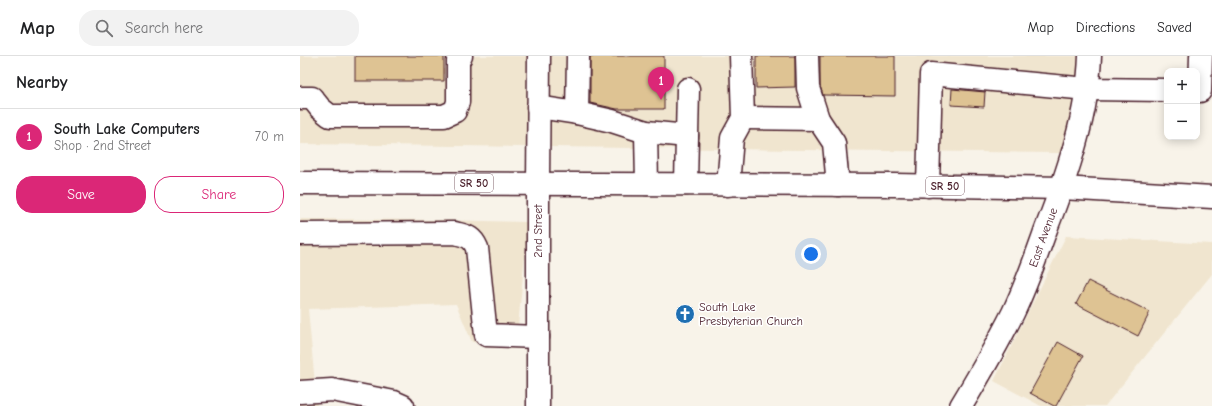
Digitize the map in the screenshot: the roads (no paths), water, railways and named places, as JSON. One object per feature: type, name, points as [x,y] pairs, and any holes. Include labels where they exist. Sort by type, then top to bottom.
[{"type":"main road","points":[[300,98],[312,98],[320,108],[330,116],[444,116],[454,111],[458,102],[458,61],[461,56]]},
{"type":"main road","name":"2nd Street","points":[[538,406],[539,56]]},
{"type":"main road","points":[[577,113],[578,56]]},
{"type":"main road","points":[[728,185],[732,138],[743,118],[741,56]]},
{"type":"main road","points":[[807,56],[808,88],[818,119],[834,143],[838,185]]},
{"type":"main road","name":"East Avenue","points":[[961,406],[974,385],[1013,312],[1062,188],[1078,134],[1087,89],[1090,56]]},
{"type":"main road","points":[[1201,56],[1203,91]]},
{"type":"main road","points":[[928,186],[931,74],[1087,89],[1164,90]]},
{"type":"main road","points":[[686,184],[688,89]]},
{"type":"main road","points":[[538,107],[577,113],[612,121],[646,132],[687,136]]},
{"type":"main road","points":[[743,118],[818,119]]},
{"type":"main road","points":[[646,132],[647,184]]},
{"type":"main road","name":"SR 50","points":[[300,183],[686,184],[1062,188],[1212,197]]},
{"type":"main road","points":[[300,234],[455,233],[466,236],[474,240],[477,248],[486,335],[538,337]]},
{"type":"main road","points":[[300,392],[332,390],[394,402],[403,406]]},
{"type":"place","name":"South Lake Computers","points":[[661,100]]},
{"type":"place","name":"South Lake Presbyterian Church","points":[[685,314]]}]
